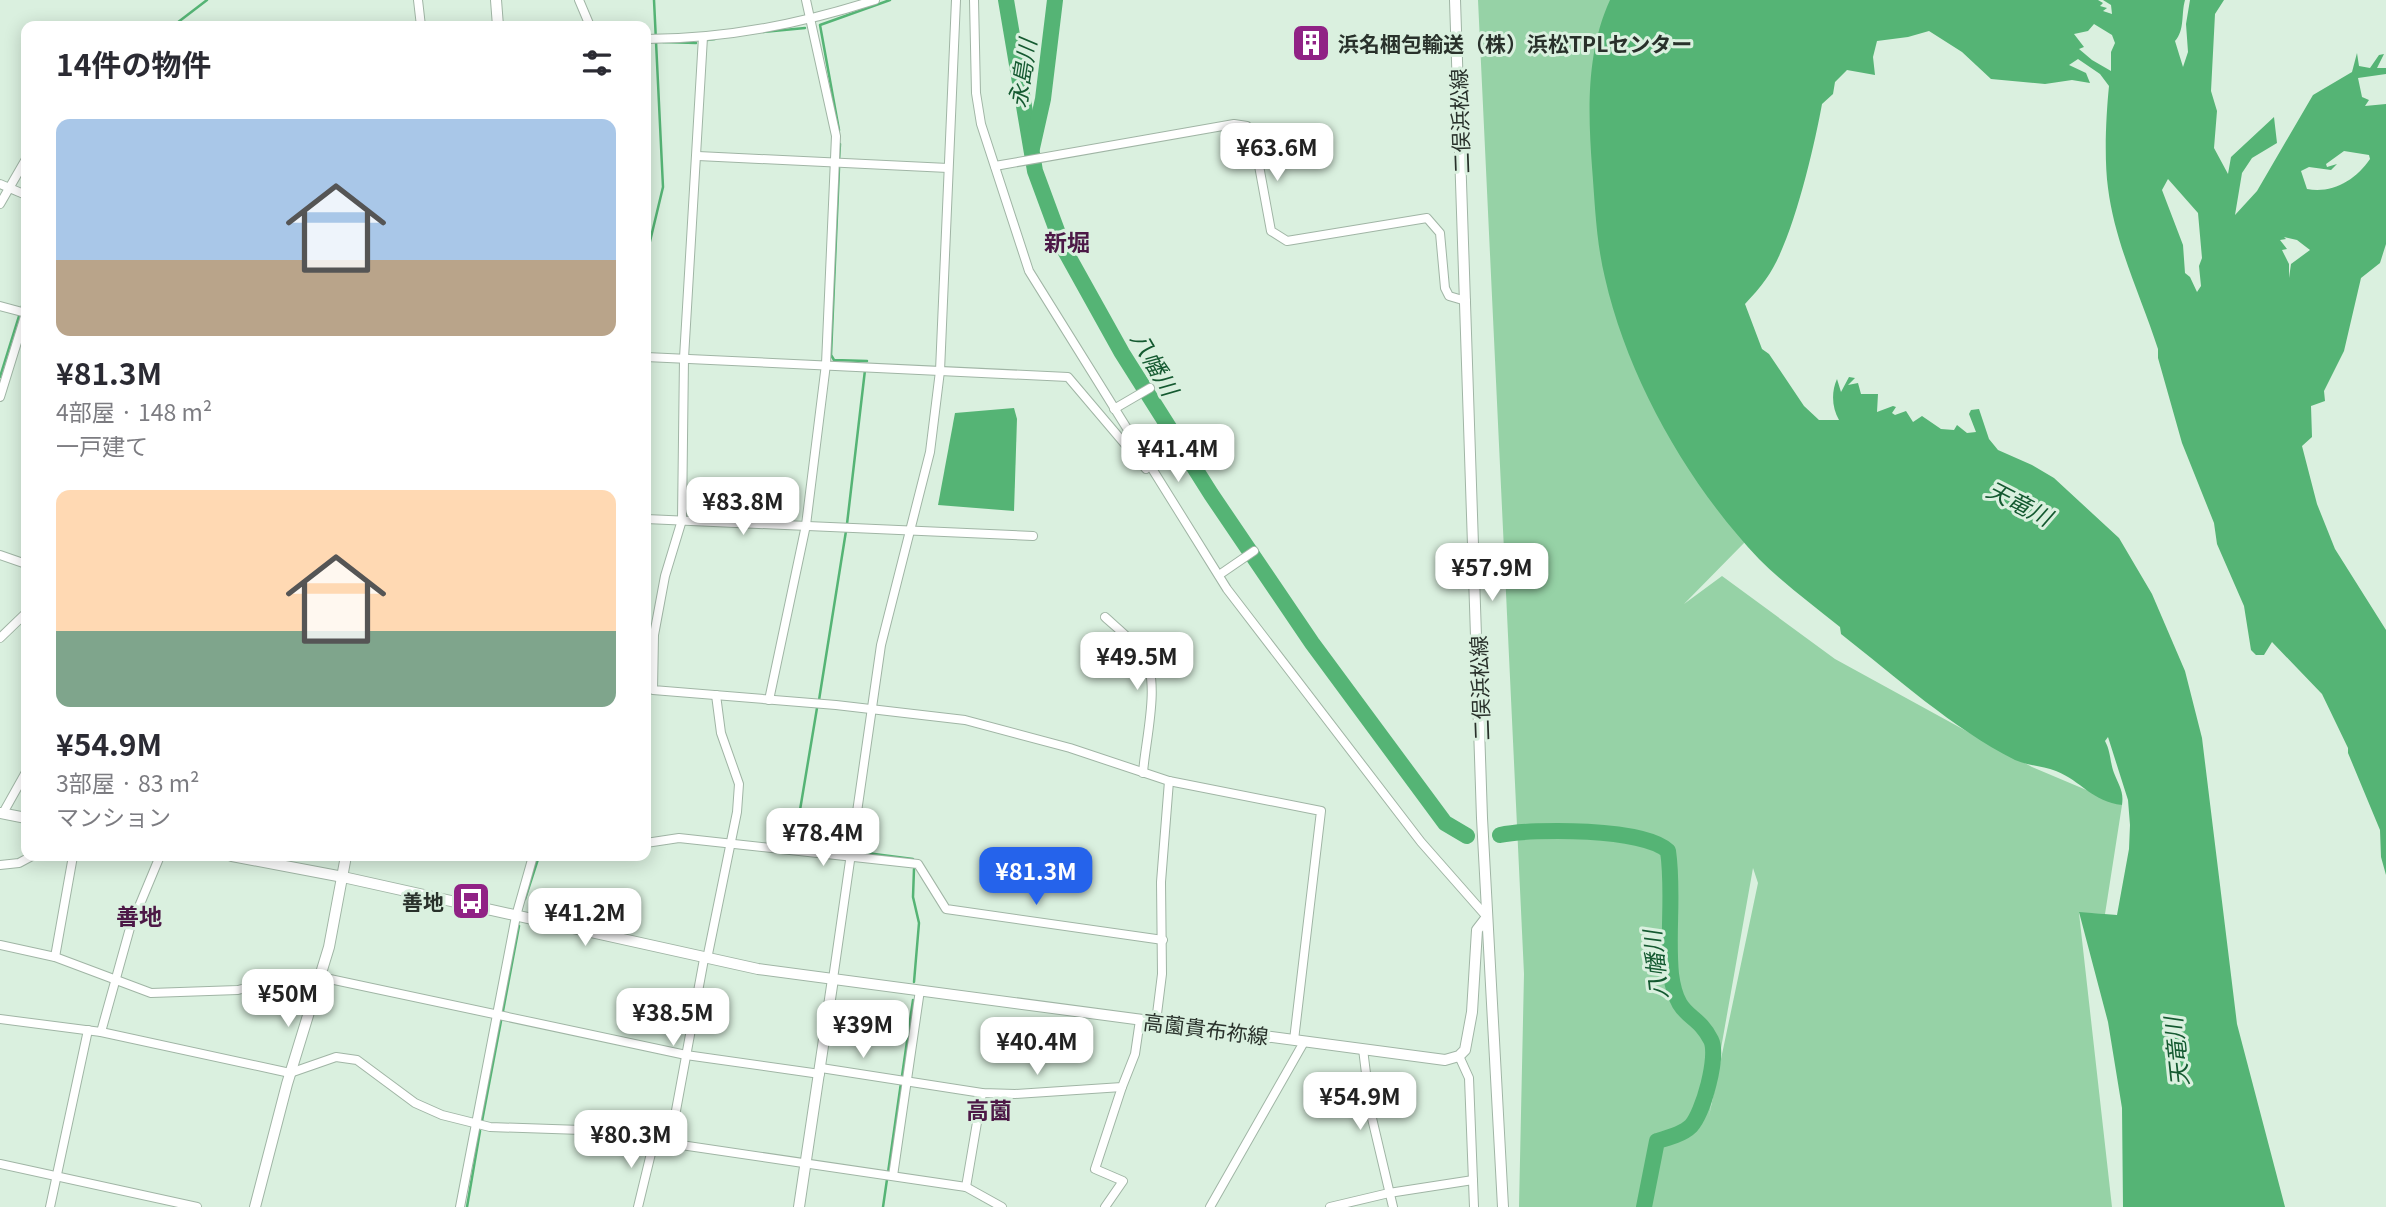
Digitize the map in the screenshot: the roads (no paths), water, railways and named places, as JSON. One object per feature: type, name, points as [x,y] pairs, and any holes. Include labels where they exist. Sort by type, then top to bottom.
[{"type":"main road","points":[[496,0],[498,21]]},
{"type":"main road","name":"二俣浜松線","points":[[1455,0],[1487,916],[1503,1207]]},
{"type":"main road","points":[[1,813],[21,817]]},
{"type":"main road","name":"高薗貴布祢線","points":[[259,861],[344,877],[706,959],[833,979],[1445,1060],[1459,1056]]},
{"type":"main road","points":[[255,1207],[290,1073],[322,977],[346,861]]},
{"type":"main road","points":[[1459,1056],[1465,1050],[1468,1040],[1477,930],[1487,916]]},
{"type":"main road","points":[[799,1207],[833,979]]},
{"type":"street","points":[[418,0],[420,21]]},
{"type":"street","points":[[579,0],[588,21]]},
{"type":"street","points":[[769,700],[806,525],[826,364],[835,163],[833,117],[806,0]]},
{"type":"street","points":[[652,39],[703,37],[812,20],[875,0]]},
{"type":"street","points":[[833,979],[874,709],[881,645],[930,452],[940,371],[956,0]]},
{"type":"street","points":[[974,0],[976,93],[981,124],[1029,271],[1219,575],[1421,842],[1487,916]]},
{"type":"street","points":[[651,668],[665,576],[682,520],[684,358],[703,37]]},
{"type":"street","points":[[995,166],[1234,124],[1247,126],[1253,133],[1271,231],[1278,238],[1287,241],[1427,218],[1437,226],[1440,233],[1445,288],[1449,296],[1465,300]]},
{"type":"street","points":[[698,156],[948,169]]},
{"type":"street","points":[[0,204],[21,168]]},
{"type":"street","points":[[0,184],[21,193]]},
{"type":"street","points":[[0,306],[21,312]]},
{"type":"street","points":[[0,397],[21,329]]},
{"type":"street","points":[[651,357],[1068,377],[1162,487]]},
{"type":"street","points":[[1114,409],[1150,388]]},
{"type":"street","points":[[651,519],[1032,536]]},
{"type":"street","points":[[1219,575],[1254,551]]},
{"type":"street","points":[[0,555],[21,562]]},
{"type":"street","points":[[1105,617],[1146,659],[1151,681],[1151,709],[1143,773]]},
{"type":"street","points":[[0,638],[21,618]]},
{"type":"street","points":[[651,690],[874,709],[965,720],[1070,748],[1169,781],[1321,811],[1299,1041],[1210,1207]]},
{"type":"street","points":[[670,1143],[732,842],[739,784],[721,733],[716,695]]},
{"type":"street","points":[[1,813],[21,780]]},
{"type":"street","points":[[1156,1022],[1163,940],[1161,882],[1169,781]]},
{"type":"street","points":[[651,842],[679,838],[732,842],[918,864],[930,880],[939,902],[954,911],[1163,940]]},
{"type":"street","points":[[0,866],[23,861]]},
{"type":"street","points":[[55,957],[71,861]]},
{"type":"street","points":[[101,1032],[131,928],[158,861]]},
{"type":"street","points":[[460,1207],[516,916],[532,861]]},
{"type":"street","points":[[0,945],[55,957],[115,982],[151,993],[227,991],[293,976],[322,977],[686,1055],[982,1093],[1016,1094],[1122,1087]]},
{"type":"street","points":[[890,1176],[920,990]]},
{"type":"street","points":[[0,1019],[101,1032],[290,1073],[323,1061],[346,1057],[357,1060],[415,1103],[442,1115],[475,1124],[510,1129],[611,1131],[654,1141],[967,1187],[1002,1207]]},
{"type":"street","points":[[1105,1207],[1123,1181],[1095,1169],[1135,1054],[1140,1020]]},
{"type":"street","points":[[50,1207],[88,1030]]},
{"type":"street","points":[[1363,1049],[1371,1114],[1393,1207]]},
{"type":"street","points":[[1459,1056],[1469,1078],[1474,1207]]},
{"type":"street","points":[[967,1187],[982,1093]]},
{"type":"street","points":[[638,1207],[654,1141]]},
{"type":"street","points":[[0,1164],[197,1207]]},
{"type":"street","points":[[1330,1207],[1389,1193],[1473,1180]]},
{"type":"street","points":[[979,1207],[981,1195]]},
{"type":"water","name":"天竜川","points":[[1610,0],[2098,0],[2103,3],[2100,6],[2107,8],[2103,11],[2112,14],[2111,5],[2103,0],[2185,0],[2182,27],[2175,41],[2183,67],[2188,52],[2186,24],[2190,0],[2224,0],[2215,14],[2211,91],[2217,111],[2214,148],[2228,174],[2231,157],[2274,117],[2277,143],[2252,158],[2242,173],[2235,215],[2257,191],[2313,95],[2352,72],[2357,53],[2359,66],[2370,68],[2379,55],[2384,54],[2377,68],[2386,68],[2386,74],[2358,78],[2362,97],[2369,100],[2365,106],[2386,104],[2386,244],[2380,263],[2361,278],[2344,351],[2324,391],[2325,401],[2311,406],[2312,437],[2302,446],[2317,504],[2335,549],[2386,630],[2386,875],[2381,857],[2380,830],[2348,748],[2322,694],[2272,642],[2264,655],[2256,655],[2251,650],[2244,606],[2217,544],[2214,523],[2182,443],[2158,358],[2158,349],[2116,229],[2106,164],[2109,86],[2100,74],[2078,59],[2069,65],[2086,73],[2090,83],[2072,80],[2045,84],[1991,79],[1962,52],[1929,31],[1877,41],[1873,57],[1875,75],[1847,70],[1835,82],[1833,94],[1822,104],[1808,169],[1785,243],[1766,279],[1745,304],[1762,349],[1769,354],[1804,406],[1819,420],[1839,420],[1834,405],[1834,389],[1837,379],[1841,392],[1849,377],[1855,378],[1848,385],[1858,383],[1861,394],[1878,394],[1877,412],[1893,406],[1896,407],[1892,413],[1895,415],[1906,411],[1913,422],[1922,416],[1941,429],[1954,430],[1957,425],[1967,433],[1976,432],[1969,414],[1971,410],[1979,409],[1989,439],[1998,450],[2054,478],[2119,538],[2152,594],[2185,671],[2202,738],[2237,1024],[2285,1207],[2123,1207],[2122,1108],[2108,1022],[2079,912],[2117,915],[2129,849],[2128,800],[2108,737],[2105,741],[2122,792],[2122,805],[2095,796],[2056,771],[2015,760],[1969,733],[1841,634],[1840,627],[1759,559],[1708,498],[1664,428],[1645,392],[1615,316],[1600,250],[1592,167],[1590,82],[1602,20]],"holes":[[[2094,24],[2112,35],[2115,43],[2111,52],[2111,71],[2079,49],[2084,47],[2074,34],[2088,31]],[[2344,151],[2369,155],[2370,159],[2358,173],[2343,184],[2325,189],[2307,189],[2301,171],[2309,167],[2331,170],[2337,164],[2327,167],[2326,164]],[[2168,179],[2198,213],[2202,258],[2199,266],[2201,286],[2197,292],[2185,273],[2183,245],[2162,190]],[[2284,237],[2297,240],[2310,250],[2291,264],[2289,278],[2289,264],[2282,250],[2287,249],[2280,240],[2286,239]]]},
{"type":"water","points":[[1014,408],[1017,419],[1014,511],[938,505],[955,413]]},
{"type":"waterway","points":[[180,21],[207,0]]},
{"type":"waterway","points":[[651,237],[663,187],[654,0]]},
{"type":"waterway","points":[[839,130],[820,25],[890,0]]},
{"type":"waterway","name":"八幡川","points":[[1006,0],[1035,171],[1063,247],[1122,353],[1211,494],[1312,643],[1445,823],[1467,836]]},
{"type":"waterway","name":"永島川","points":[[1032,148],[1043,99],[1055,0]]},
{"type":"waterway","points":[[763,32],[805,28]]},
{"type":"waterway","points":[[707,40],[715,39]]},
{"type":"waterway","points":[[663,42],[696,43]]},
{"type":"waterway","points":[[839,160],[840,144]]},
{"type":"waterway","points":[[839,168],[831,355],[834,360],[867,361]]},
{"type":"waterway","points":[[0,377],[19,316]]},
{"type":"waterway","points":[[847,524],[865,370]]},
{"type":"waterway","points":[[819,700],[846,531]]},
{"type":"waterway","points":[[817,708],[794,846],[844,851]]},
{"type":"waterway","name":"八幡川","points":[[1500,835],[1537,831],[1613,834],[1656,843],[1668,851],[1670,959],[1674,989],[1682,1008],[1705,1030],[1711,1040],[1713,1058],[1708,1084],[1696,1119],[1684,1131],[1657,1141],[1644,1207]]},
{"type":"waterway","points":[[859,852],[913,859]]},
{"type":"waterway","points":[[525,899],[537,861]]},
{"type":"waterway","points":[[914,869],[913,897],[919,923],[914,982]]},
{"type":"waterway","points":[[503,1011],[519,926]]},
{"type":"waterway","points":[[883,1207],[913,1000]]},
{"type":"waterway","points":[[482,1121],[501,1021]]},
{"type":"waterway","points":[[467,1207],[480,1131]]},
{"type":"place","name":"浜名梱包輸送（株）浜松TPLセンター","points":[[1311,43]]},
{"type":"place","name":"善地","points":[[471,901]]},
{"type":"district","name":"新堀","points":[[1067,241]]},
{"type":"district","name":"善地","points":[[139,915]]},
{"type":"district","name":"高薗","points":[[989,1109]]}]
